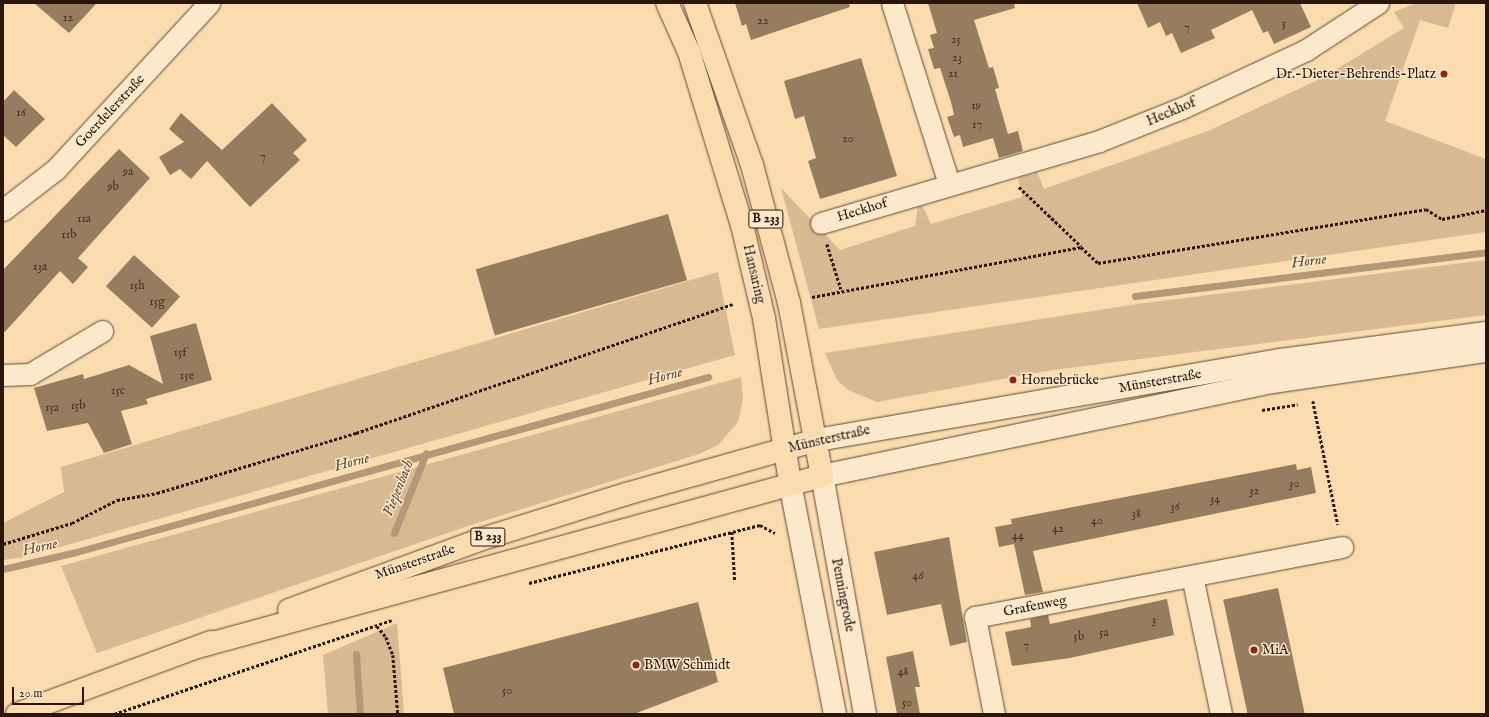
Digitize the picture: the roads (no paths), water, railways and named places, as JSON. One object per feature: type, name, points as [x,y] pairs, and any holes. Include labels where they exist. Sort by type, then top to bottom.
[{"type":"main road","name":"Hansaring","points":[[667,3],[689,52],[742,225],[764,318],[790,483]]},
{"type":"main road","name":"Hansaring","points":[[695,3],[752,165],[789,303],[817,440],[822,476]]},
{"type":"main road","name":"Münsterstraße","points":[[17,714],[198,647],[339,589],[479,540],[817,440],[1280,360],[1486,333]]},
{"type":"main road","name":"Münsterstraße","points":[[198,647],[790,483],[1273,382],[1486,351]]},
{"type":"main road","name":"Penningrode","points":[[822,476],[865,714]]},
{"type":"main road","points":[[790,483],[835,714]]},
{"type":"street","name":"Goerdelerstraße","points":[[3,210],[56,169],[209,3]]},
{"type":"street","points":[[892,3],[949,184]]},
{"type":"street","name":"Heckhof","points":[[821,223],[1099,141],[1182,108],[1306,50],[1378,3]]},
{"type":"street","points":[[3,374],[30,374],[102,331]]},
{"type":"street","name":"Grafenweg","points":[[994,714],[975,617],[1342,547]]},
{"type":"street","points":[[1192,576],[1221,714]]},
{"type":"waterway","name":"Horne","points":[[1135,296],[1486,252]]},
{"type":"waterway","name":"Horne","points":[[3,569],[76,552],[708,377]]},
{"type":"waterway","name":"Piepenbach","points":[[394,533],[426,453]]},
{"type":"waterway","name":"Piepenbach","points":[[356,654],[360,714]]},
{"type":"place","name":"Dr.-Dieter-Behrends-Platz","points":[[1444,74]]},
{"type":"place","name":"Hornebrücke","points":[[1013,380]]},
{"type":"place","name":"MiA","points":[[1254,650]]},
{"type":"place","name":"BMW Schmidt","points":[[636,665]]}]
